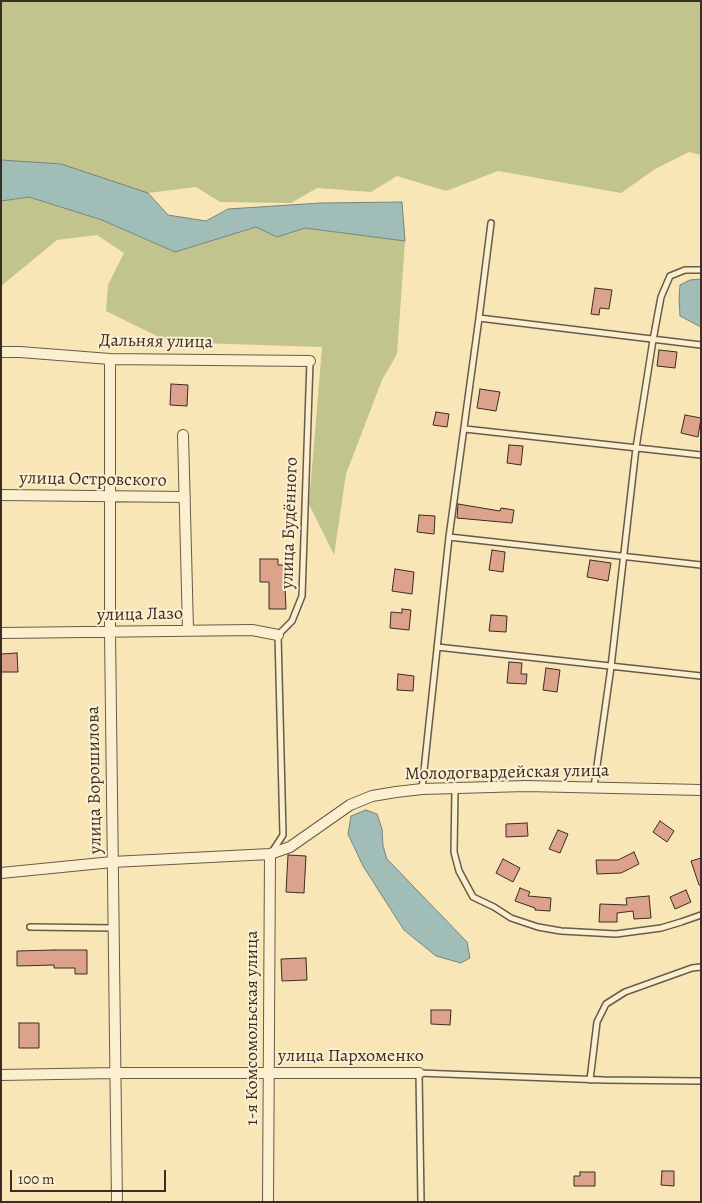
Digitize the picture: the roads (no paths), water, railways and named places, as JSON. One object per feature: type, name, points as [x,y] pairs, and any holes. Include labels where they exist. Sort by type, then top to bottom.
[{"type":"street","name":"Дальняя улица","points":[[1,352],[110,359],[310,361]]},
{"type":"street","name":"улица Ворошилова","points":[[110,359],[109,495],[116,1202]]},
{"type":"street","points":[[183,435],[188,630]]},
{"type":"street","name":"улица Островского","points":[[1,495],[185,497]]},
{"type":"street","name":"улица Лазо","points":[[1,633],[252,630],[278,635]]},
{"type":"street","name":"Молодогвардейская улица","points":[[1,873],[112,862],[270,854],[290,847],[350,805],[372,796],[422,789],[594,786],[701,790]]},
{"type":"street","name":"1-я Комсомольская улица","points":[[268,1202],[270,854]]},
{"type":"street","name":"улица Пархоменко","points":[[1,1075],[419,1073]]},
{"type":"lane","points":[[422,789],[449,537],[465,429],[491,223]]},
{"type":"lane","points":[[594,786],[611,667],[636,448],[661,297],[670,276],[685,270],[701,270]]},
{"type":"lane","points":[[479,318],[701,345]]},
{"type":"lane","name":"улица Будённого","points":[[278,635],[292,621],[302,596],[310,361]]},
{"type":"lane","points":[[465,429],[701,455]]},
{"type":"lane","points":[[449,537],[701,565]]},
{"type":"lane","points":[[270,854],[283,835],[278,635]]},
{"type":"lane","points":[[437,647],[701,676]]},
{"type":"lane","points":[[455,788],[454,852],[459,871],[472,897],[494,907],[511,918],[538,928],[616,934],[661,928],[701,915]]},
{"type":"lane","points":[[30,926],[113,928]]},
{"type":"lane","points":[[590,1080],[597,1022],[606,1004],[625,992],[692,968],[701,967]]},
{"type":"lane","points":[[419,1073],[421,1202]]},
{"type":"lane","name":"улица Пархоменко","points":[[419,1073],[590,1080],[701,1081]]},
{"type":"water","points":[[1,160],[61,164],[148,193],[168,215],[206,221],[228,209],[321,203],[402,202],[405,241],[305,228],[277,237],[256,227],[175,252],[102,220],[29,197],[1,201]]},
{"type":"water","points":[[701,279],[701,327],[680,316],[679,298],[680,285],[690,280]]},
{"type":"water","points":[[366,810],[377,814],[382,829],[383,846],[387,859],[467,942],[470,958],[461,963],[436,956],[404,930],[363,866],[348,834],[351,816]]}]
